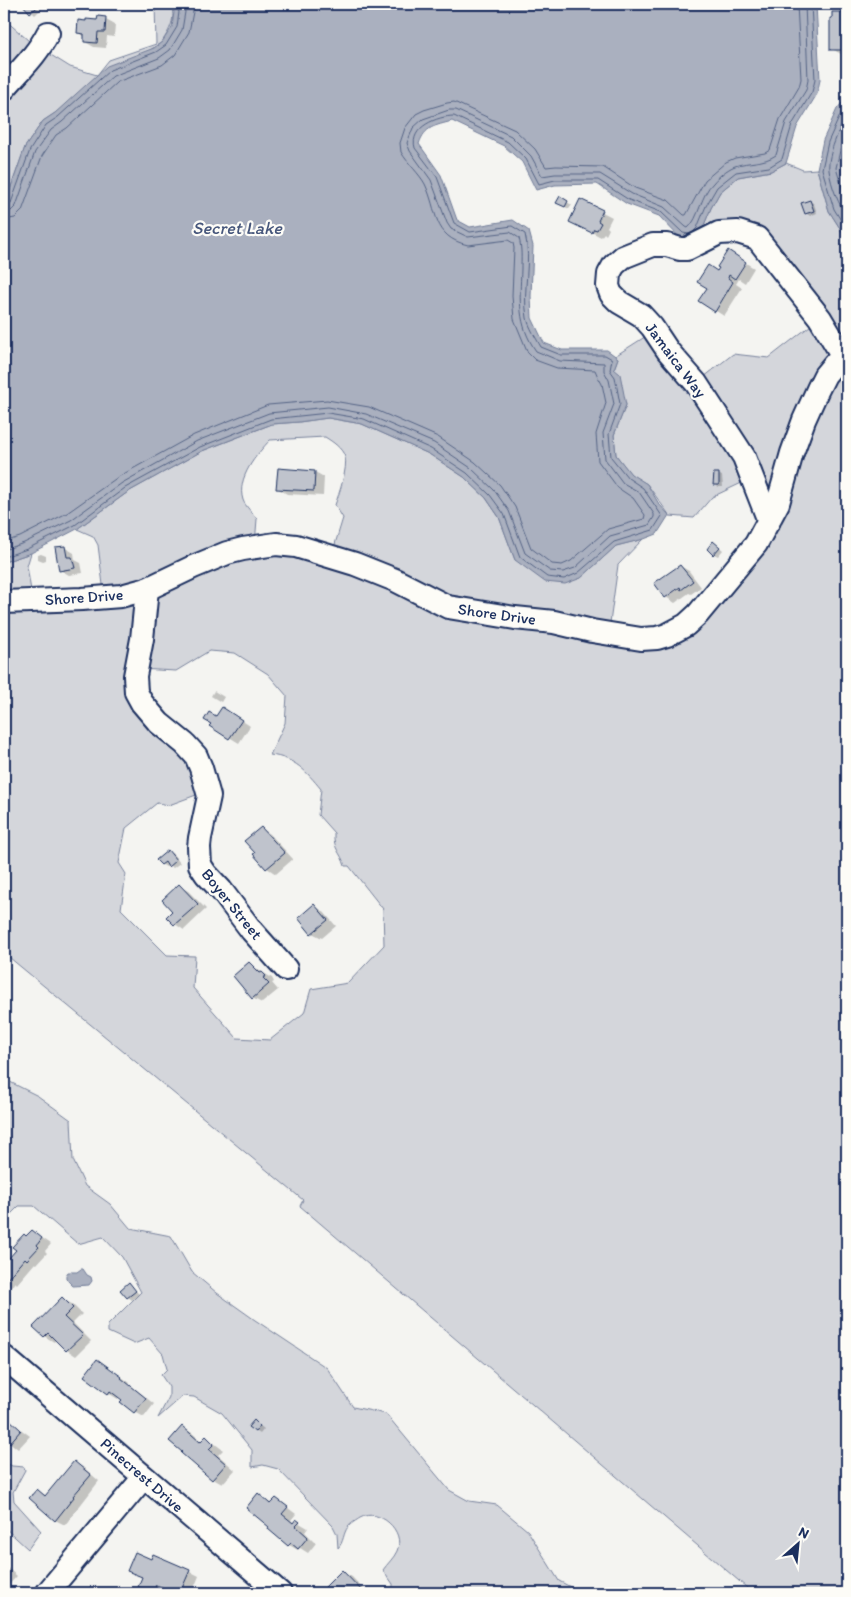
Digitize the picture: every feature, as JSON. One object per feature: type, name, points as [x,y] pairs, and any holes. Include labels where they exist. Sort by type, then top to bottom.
[{"type":"street","points":[[4,89],[25,66],[48,33]]},
{"type":"street","name":"Jamaica Way","points":[[769,522],[744,457],[696,383],[668,351],[652,327],[641,315],[619,302],[611,294],[608,286],[609,274],[614,264],[623,257],[653,246],[667,245],[687,249],[719,233],[738,232],[758,238],[820,318],[846,356]]},
{"type":"street","name":"Shore Drive","points":[[4,602],[121,596],[147,589],[227,553],[276,544],[296,546],[355,564],[395,580],[448,607],[515,618],[554,622],[592,631],[641,639],[657,638],[686,625],[698,614],[756,544],[778,504],[792,453],[804,420],[825,374],[834,363],[846,356]]},
{"type":"street","name":"Boyer Street","points":[[147,589],[142,639],[135,676],[136,692],[142,703],[159,723],[196,756],[201,768],[209,796],[200,838],[200,865],[252,931],[286,969]]},
{"type":"street","name":"Pinecrest Drive","points":[[4,1357],[280,1593]]},
{"type":"street","points":[[48,1593],[144,1477]]},
{"type":"shaded area","points":[[155,4],[171,4],[173,14],[171,24],[162,42],[43,121],[25,147],[4,207],[4,19],[37,48],[70,67],[97,75],[109,60],[156,44]]},
{"type":"shaded area","points":[[786,163],[803,170],[817,169],[829,211],[843,233],[847,244],[847,1593],[753,1593],[300,1206],[303,1200],[4,953],[4,562],[31,553],[27,566],[32,597],[104,593],[98,545],[93,536],[77,529],[128,492],[202,451],[272,424],[328,418],[362,424],[429,454],[464,477],[486,498],[499,517],[515,560],[581,578],[616,546],[643,539],[618,565],[609,630],[672,631],[765,529],[750,479],[712,497],[694,518],[670,516],[647,484],[631,475],[616,455],[614,435],[626,405],[614,369],[618,358],[615,356],[651,333],[699,381],[733,354],[769,358],[815,322],[765,245],[702,230],[720,192],[738,177],[771,171]],"holes":[[[325,437],[339,448],[344,454],[346,462],[343,481],[335,505],[343,518],[332,554],[255,544],[257,519],[244,502],[242,492],[242,483],[254,459],[270,440]],[[209,651],[235,653],[268,674],[287,696],[285,723],[270,755],[293,762],[321,789],[318,815],[334,833],[336,847],[345,866],[349,866],[383,909],[384,945],[348,983],[311,989],[304,1013],[270,1040],[237,1038],[193,988],[195,956],[167,955],[121,909],[126,874],[119,863],[126,828],[157,803],[169,805],[207,791],[196,754],[135,685],[139,669],[176,671]]]},
{"type":"shaded area","points":[[4,1079],[38,1096],[71,1120],[73,1160],[85,1186],[110,1204],[130,1228],[171,1236],[192,1272],[217,1293],[327,1368],[353,1407],[386,1414],[449,1490],[469,1501],[497,1505],[528,1531],[559,1581],[582,1593],[393,1593],[393,1584],[383,1570],[396,1554],[399,1543],[398,1536],[389,1523],[375,1516],[367,1515],[360,1518],[348,1527],[338,1548],[337,1534],[333,1526],[278,1469],[263,1465],[252,1467],[252,1450],[222,1413],[194,1397],[183,1396],[158,1418],[169,1397],[169,1387],[161,1375],[167,1369],[163,1354],[149,1338],[134,1344],[108,1332],[108,1325],[141,1292],[122,1257],[103,1237],[78,1244],[34,1206],[19,1206],[4,1221]]},
{"type":"shaded area","points":[[4,1462],[12,1466],[24,1467],[25,1470],[13,1492],[14,1501],[41,1531],[28,1549],[4,1527]]},
{"type":"water","name":"Secret Lake","points":[[171,4],[816,4],[820,80],[817,94],[797,127],[786,163],[771,171],[738,177],[720,192],[702,230],[692,240],[681,239],[659,216],[627,204],[597,184],[555,185],[536,190],[522,162],[504,146],[452,121],[428,130],[421,138],[419,144],[441,175],[457,220],[470,227],[513,220],[529,231],[533,246],[532,318],[544,343],[562,350],[607,350],[618,358],[614,369],[620,374],[626,405],[614,435],[616,455],[631,474],[647,484],[659,504],[669,515],[657,534],[616,546],[581,578],[565,584],[545,582],[515,560],[499,517],[486,498],[464,477],[429,454],[362,424],[328,418],[272,424],[202,451],[128,492],[77,529],[31,553],[4,562],[4,207],[25,147],[43,121],[55,113],[107,66],[154,48],[162,42],[172,27],[174,12]]},
{"type":"water","points":[[847,97],[847,244],[843,233],[829,211],[817,169],[823,140],[837,109]]},
{"type":"water","points":[[81,1269],[91,1277],[92,1281],[89,1285],[73,1286],[66,1279],[66,1275],[68,1272],[77,1272]]},
{"type":"building","points":[[22,4],[41,4],[30,13]]},
{"type":"building","points":[[832,12],[847,12],[847,50],[830,50],[830,18],[832,18]]},
{"type":"building","points":[[98,16],[106,17],[105,32],[98,32],[97,43],[84,42],[84,34],[77,33],[78,20],[97,20]]},
{"type":"building","points":[[560,196],[568,201],[565,207],[556,203]]},
{"type":"building","points":[[580,199],[603,210],[598,221],[601,223],[597,230],[594,229],[592,233],[569,222]]},
{"type":"building","points":[[810,200],[814,211],[805,214],[801,203]]},
{"type":"building","points":[[728,250],[746,262],[735,279],[729,275],[728,278],[733,282],[715,312],[698,301],[707,288],[697,282],[708,265],[717,271],[719,268],[717,267]]},
{"type":"building","points":[[278,468],[315,471],[314,491],[276,489]]},
{"type":"building","points":[[714,473],[719,473],[719,485],[713,485]]},
{"type":"building","points":[[713,541],[720,547],[713,555],[707,549]]},
{"type":"building","points":[[65,546],[67,557],[72,557],[75,568],[59,571],[55,547]]},
{"type":"building","points":[[680,565],[693,581],[681,590],[680,587],[665,598],[654,583]]},
{"type":"building","points":[[222,707],[242,720],[229,739],[209,726],[211,724],[204,720],[209,712],[216,716]]},
{"type":"building","points":[[261,827],[285,853],[266,869],[244,841]]},
{"type":"building","points":[[168,850],[176,860],[168,867],[165,862],[161,865],[156,860]]},
{"type":"building","points":[[179,884],[198,904],[174,925],[166,917],[172,911],[162,900]]},
{"type":"building","points":[[314,904],[328,920],[311,934],[298,918]]},
{"type":"building","points":[[249,962],[266,976],[263,978],[269,984],[252,999],[233,976]]},
{"type":"building","points":[[32,1230],[42,1238],[37,1245],[39,1247],[27,1260],[25,1258],[7,1279],[4,1279],[4,1256],[8,1259],[16,1250],[12,1247],[24,1234],[26,1236]]},
{"type":"building","points":[[129,1282],[136,1291],[127,1298],[120,1290]]},
{"type":"building","points":[[62,1297],[73,1308],[64,1317],[83,1335],[66,1351],[48,1333],[44,1337],[33,1327]]},
{"type":"building","points":[[97,1359],[146,1398],[134,1413],[110,1391],[108,1394],[84,1376]]},
{"type":"building","points":[[4,1417],[8,1418],[21,1430],[9,1444],[4,1440]]},
{"type":"building","points":[[254,1420],[260,1426],[255,1432],[248,1427]]},
{"type":"building","points":[[182,1426],[200,1442],[206,1436],[214,1444],[209,1449],[226,1464],[212,1480],[169,1441]]},
{"type":"building","points":[[74,1461],[91,1475],[55,1521],[29,1498],[37,1489],[45,1496]]},
{"type":"building","points":[[258,1493],[270,1504],[276,1498],[288,1507],[282,1514],[293,1523],[296,1519],[300,1522],[296,1526],[308,1537],[298,1549],[291,1543],[288,1546],[246,1508]]},
{"type":"building","points":[[135,1552],[151,1559],[153,1554],[190,1570],[180,1593],[156,1585],[153,1593],[138,1587],[142,1577],[127,1571]]},
{"type":"building","points":[[342,1570],[364,1593],[331,1593],[325,1587]]}]
